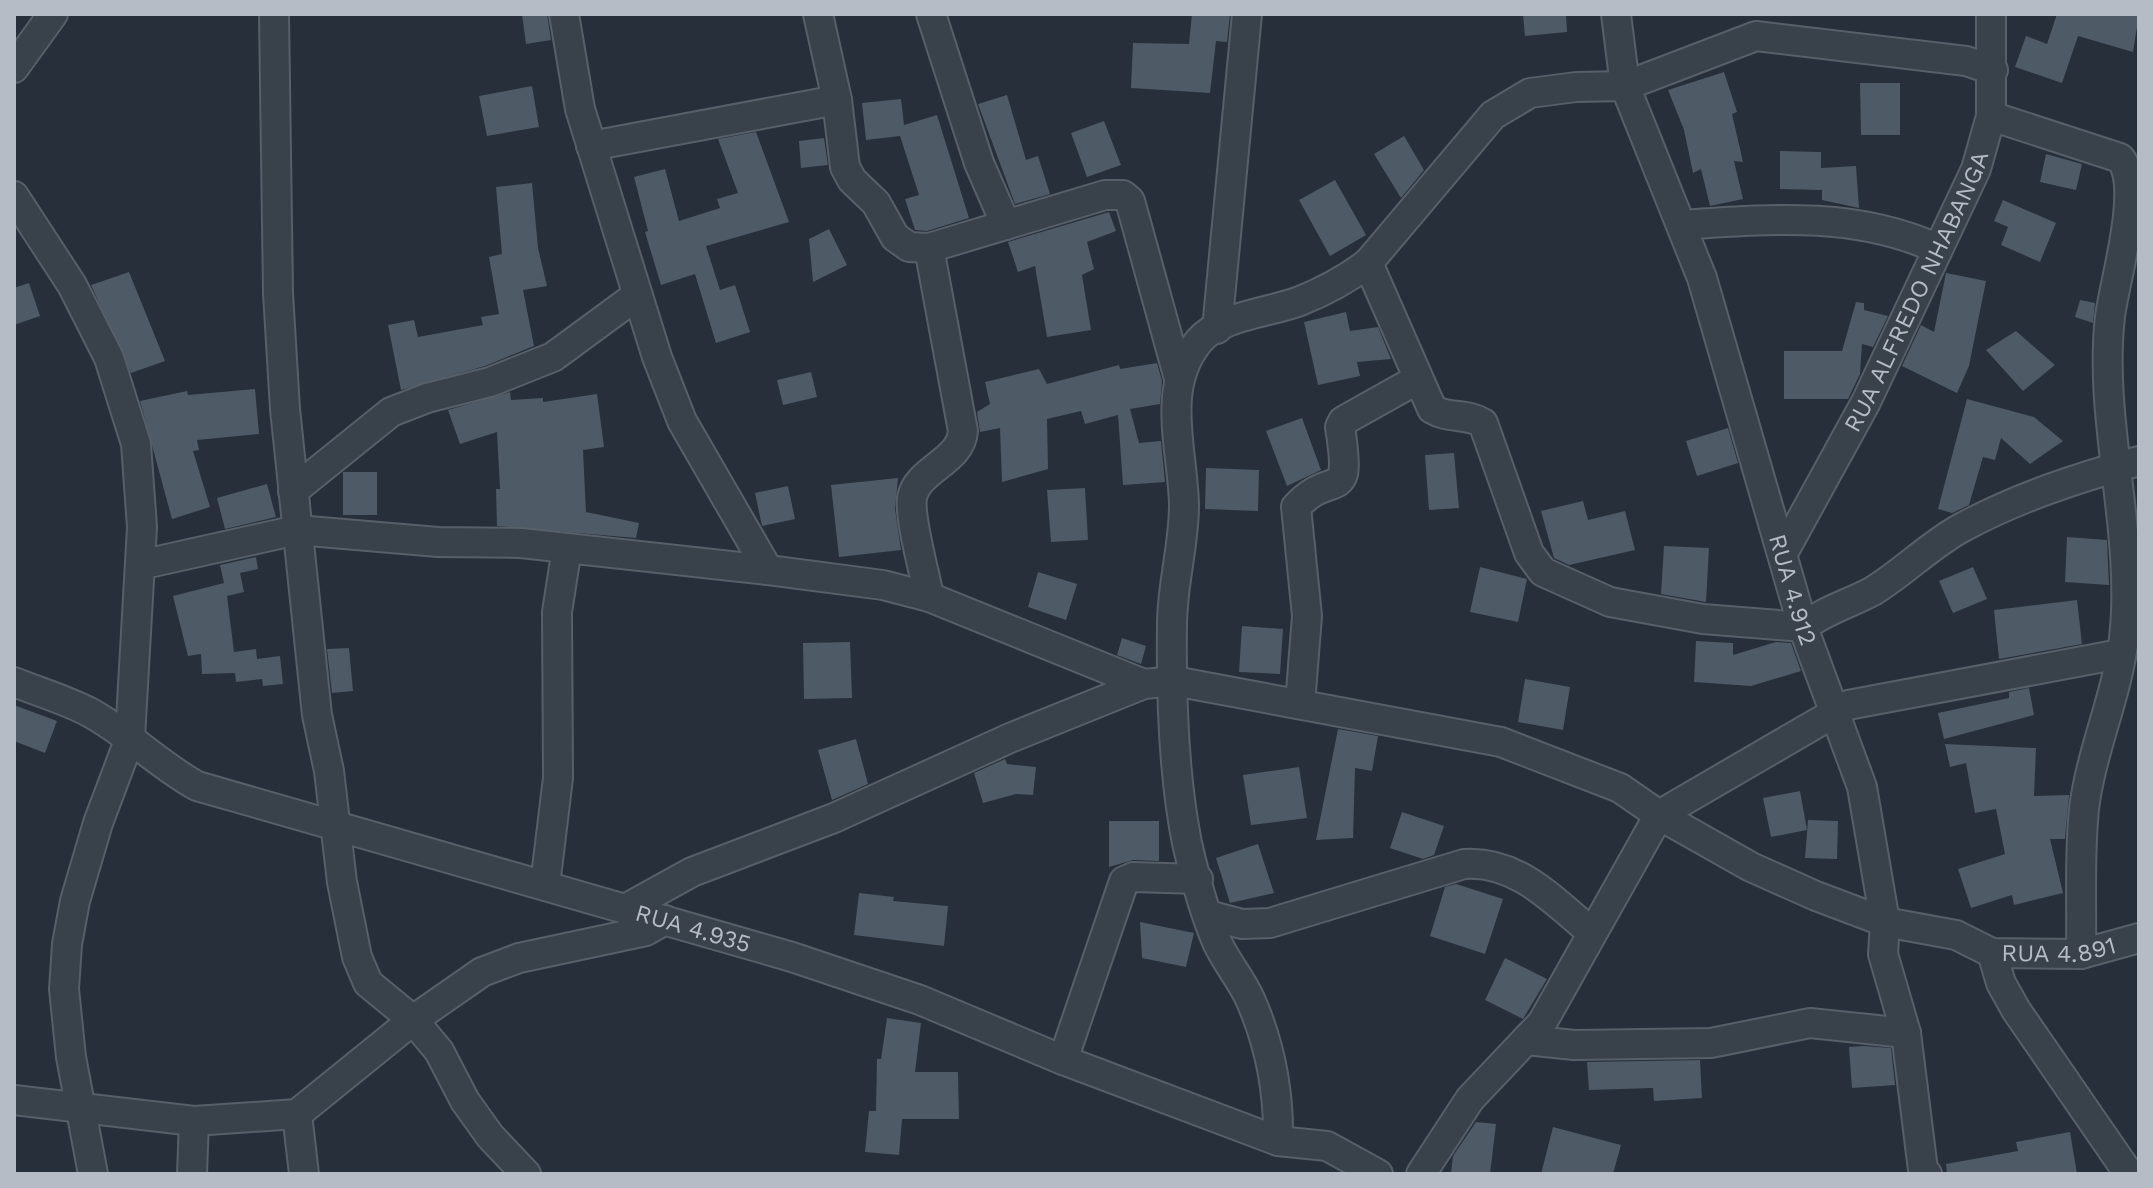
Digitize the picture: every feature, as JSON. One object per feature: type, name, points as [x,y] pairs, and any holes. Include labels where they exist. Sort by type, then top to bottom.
[{"type":"street","points":[[14,68],[53,14]]},
{"type":"street","points":[[274,14],[278,293],[293,491],[317,715],[329,771],[342,882],[357,957],[368,983],[413,1020],[439,1051],[499,1163],[526,1174]]},
{"type":"street","points":[[564,14],[591,146],[636,296],[682,421],[768,570]]},
{"type":"street","points":[[818,14],[837,100],[845,167],[852,180],[876,203],[895,237],[909,247],[929,248],[1114,193],[1130,201],[1178,375],[1176,408],[1184,542],[1175,581],[1172,625],[1179,800],[1208,915],[1226,961],[1250,998],[1270,1061],[1278,1108],[1278,1141]]},
{"type":"street","points":[[931,14],[979,163],[1006,225]]},
{"type":"street","points":[[1217,329],[1247,14]]},
{"type":"street","name":"RUA 4.912","points":[[1616,14],[1625,86],[1710,306],[1754,467],[1783,553],[1803,627],[1838,713],[1862,787],[1885,922],[1883,954],[1906,1033],[1923,1170],[1927,1174]]},
{"type":"street","name":"RUA ALFREDO NHABANGA","points":[[1783,553],[1866,402],[1976,169],[1991,116],[1991,14]]},
{"type":"street","points":[[1178,375],[1200,340],[1217,329],[1298,302],[1344,281],[1368,263],[1493,115],[1530,93],[1576,87],[1625,86],[1756,36],[1966,61],[1993,70]]},
{"type":"street","points":[[591,146],[837,100]]},
{"type":"street","points":[[1991,116],[2120,158],[2125,164],[2125,250],[2110,317],[2110,375],[2128,464],[2124,637],[2084,809],[2081,954]]},
{"type":"street","points":[[14,196],[72,285],[109,358],[136,444],[140,565],[130,738],[94,836],[67,944],[64,989],[71,1057],[93,1174]]},
{"type":"street","points":[[1681,225],[1790,217],[1906,235],[1938,249]]},
{"type":"street","points":[[929,248],[963,431],[961,446],[915,489],[911,501],[929,597]]},
{"type":"street","points":[[1368,263],[1432,409],[1441,415],[1476,418],[1483,423],[1529,553],[1543,572],[1610,602],[1703,619],[1803,627],[1820,614],[1871,592],[1963,527],[2038,491],[2128,464]]},
{"type":"street","points":[[293,491],[391,412],[427,398],[490,382],[553,357],[636,296]]},
{"type":"street","points":[[1300,704],[1307,616],[1296,507],[1342,480],[1346,471],[1340,427],[1343,421],[1418,379]]},
{"type":"street","points":[[140,565],[297,530],[567,548],[768,570],[883,585],[929,597],[1144,684]]},
{"type":"street","points":[[545,885],[558,778],[557,612],[567,548]]},
{"type":"street","points":[[1421,1174],[1470,1099],[1542,1023],[1659,815],[1848,705],[2120,654]]},
{"type":"street","name":"RUA 4.891","points":[[1144,684],[1174,681],[1501,742],[1620,788],[1659,815],[1751,867],[1885,922],[1956,935],[1992,953],[2081,954],[2139,938]]},
{"type":"street","name":"RUA 4.935","points":[[14,682],[88,712],[130,738],[165,768],[197,786],[665,920],[920,1000],[1063,1060],[1278,1141],[1327,1146],[1378,1174]]},
{"type":"street","points":[[625,909],[692,872],[808,829],[1144,684]]},
{"type":"street","points":[[1208,915],[1242,924],[1270,923],[1464,864],[1482,863],[1527,879],[1592,933]]},
{"type":"street","points":[[1063,1060],[1124,881],[1133,877],[1198,879]]},
{"type":"street","points":[[14,1100],[194,1121],[297,1114],[413,1020],[482,972],[519,958],[636,934],[665,920]]},
{"type":"street","points":[[1992,953],[2001,983],[2016,1010],[2129,1174]]},
{"type":"street","points":[[1526,1040],[1574,1045],[1711,1043],[1810,1023],[1906,1033]]},
{"type":"street","points":[[297,1114],[304,1174]]},
{"type":"street","points":[[192,1174],[194,1121]]},
{"type":"building","points":[[522,14],[547,14],[551,40],[526,44]]},
{"type":"building","points":[[1192,14],[1230,14],[1227,42],[1216,41],[1210,93],[1131,88],[1133,43],[1189,44]]},
{"type":"building","points":[[1523,14],[1566,14],[1567,32],[1525,36]]},
{"type":"building","points":[[2057,14],[2139,14],[2133,52],[2078,36],[2062,83],[2015,67],[2026,36],[2047,44]]},
{"type":"building","points":[[1724,72],[1737,112],[1732,114],[1743,162],[1734,161],[1743,199],[1710,206],[1701,169],[1693,173],[1684,130],[1668,90]]},
{"type":"building","points":[[1860,83],[1900,83],[1900,135],[1861,135]]},
{"type":"building","points":[[532,86],[539,127],[487,136],[479,96]]},
{"type":"building","points":[[1007,95],[1026,160],[1038,156],[1050,194],[1015,204],[978,104]]},
{"type":"building","points":[[901,99],[904,125],[937,115],[969,218],[927,231],[915,230],[905,199],[919,195],[900,136],[866,140],[862,103]]},
{"type":"building","points":[[1104,121],[1121,165],[1087,177],[1071,133]]},
{"type":"building","points":[[756,132],[789,222],[706,246],[720,290],[735,285],[750,332],[716,343],[695,274],[661,285],[645,232],[648,231],[634,177],[665,169],[679,221],[720,208],[717,199],[738,193],[718,139]]},
{"type":"building","points":[[1404,136],[1424,170],[1401,198],[1374,154]]},
{"type":"building","points":[[824,138],[828,165],[801,168],[799,141]]},
{"type":"building","points":[[1780,151],[1821,152],[1821,168],[1856,166],[1859,208],[1822,200],[1822,190],[1780,189]]},
{"type":"building","points":[[2046,154],[2082,164],[2076,190],[2040,182]]},
{"type":"building","points":[[1335,180],[1366,235],[1330,256],[1299,200]]},
{"type":"building","points":[[532,183],[538,248],[547,286],[523,290],[534,346],[485,366],[401,390],[388,325],[414,320],[418,337],[483,325],[481,317],[499,314],[489,257],[502,254],[496,187]]},
{"type":"building","points":[[2003,200],[2056,223],[2040,262],[2001,245],[2008,227],[1994,221]]},
{"type":"building","points":[[1109,212],[1116,231],[1087,242],[1094,269],[1082,275],[1091,330],[1047,337],[1035,266],[1018,272],[1008,242]]},
{"type":"building","points":[[829,229],[847,265],[813,282],[809,239]]},
{"type":"building","points":[[129,272],[165,361],[131,373],[91,285]]},
{"type":"building","points":[[1946,273],[1986,281],[1969,366],[1957,393],[1902,366],[1921,325],[1934,332]]},
{"type":"building","points":[[29,283],[40,316],[14,325],[14,288]]},
{"type":"building","points":[[2080,300],[2095,303],[2093,323],[2075,317]]},
{"type":"building","points":[[1856,302],[1864,303],[1864,310],[1888,316],[1873,347],[1862,344],[1860,374],[1848,399],[1784,399],[1784,351],[1842,351]]},
{"type":"building","points":[[1346,312],[1350,331],[1378,327],[1391,359],[1357,362],[1360,376],[1318,385],[1304,322]]},
{"type":"building","points":[[2016,331],[2055,365],[2023,391],[1986,350]]},
{"type":"building","points":[[1157,363],[1162,381],[1160,404],[1130,409],[1139,443],[1161,441],[1165,482],[1123,485],[1118,415],[1085,424],[1081,411],[1047,419],[1048,469],[1002,482],[1000,428],[980,432],[977,412],[990,404],[985,382],[1039,369],[1047,384],[1119,365],[1120,369]]},
{"type":"building","points":[[811,372],[817,397],[783,405],[777,380]]},
{"type":"building","points":[[255,389],[259,434],[197,440],[199,450],[193,451],[210,507],[172,519],[140,401],[187,391],[188,395]]},
{"type":"building","points":[[510,392],[511,400],[543,398],[543,402],[597,394],[604,447],[583,450],[586,512],[639,523],[636,538],[497,526],[496,489],[500,489],[497,432],[460,444],[448,410]]},
{"type":"building","points":[[1967,399],[2034,417],[2063,441],[2030,464],[2001,438],[1995,460],[1983,457],[1969,505],[1952,513],[1938,509]]},
{"type":"building","points":[[1302,418],[1321,470],[1287,486],[1266,431]]},
{"type":"building","points":[[1728,428],[1738,463],[1697,476],[1686,441]]},
{"type":"building","points":[[1454,453],[1459,508],[1429,510],[1425,455]]},
{"type":"building","points":[[1206,468],[1259,470],[1258,511],[1205,509]]},
{"type":"building","points":[[343,472],[377,472],[377,515],[343,515]]},
{"type":"building","points":[[898,478],[895,509],[901,550],[839,557],[831,485]]},
{"type":"building","points":[[267,484],[276,517],[225,529],[217,498]]},
{"type":"building","points":[[788,486],[795,519],[762,526],[755,493]]},
{"type":"building","points":[[1085,488],[1088,540],[1051,542],[1047,490]]},
{"type":"building","points":[[1583,501],[1588,520],[1625,511],[1635,550],[1569,565],[1554,558],[1541,511]]},
{"type":"building","points":[[2067,537],[2107,540],[2109,585],[2065,582]]},
{"type":"building","points":[[1664,546],[1709,548],[1706,602],[1661,594]]},
{"type":"building","points":[[256,557],[258,569],[240,573],[244,592],[227,596],[234,652],[256,649],[257,659],[280,656],[283,684],[263,686],[262,679],[236,682],[235,673],[202,674],[201,654],[188,656],[173,596],[224,583],[220,565]]},
{"type":"building","points":[[1480,567],[1527,579],[1518,622],[1470,612]]},
{"type":"building","points":[[1973,567],[1987,599],[1953,613],[1939,581]]},
{"type":"building","points":[[1038,572],[1077,584],[1066,620],[1028,607]]},
{"type":"building","points":[[2077,600],[2082,644],[1999,659],[1994,610]]},
{"type":"building","points":[[1242,626],[1283,629],[1280,674],[1239,672]]},
{"type":"building","points":[[1122,638],[1146,646],[1141,664],[1117,655]]},
{"type":"building","points":[[1696,641],[1733,643],[1733,655],[1776,642],[1791,643],[1801,671],[1751,686],[1694,682]]},
{"type":"building","points":[[850,642],[852,698],[804,699],[803,643]]},
{"type":"building","points":[[349,648],[353,691],[332,693],[327,649]]},
{"type":"building","points":[[1525,679],[1570,687],[1563,730],[1518,722]]},
{"type":"building","points":[[2029,688],[2034,715],[1944,739],[1938,713],[2009,698],[2009,692]]},
{"type":"building","points":[[14,705],[57,721],[45,753],[14,741]]},
{"type":"building","points":[[1338,729],[1378,736],[1372,771],[1355,768],[1353,838],[1316,840]]},
{"type":"building","points":[[856,739],[868,784],[832,800],[818,750]]},
{"type":"building","points":[[1945,744],[2036,748],[2034,796],[2069,795],[2065,839],[2050,839],[2063,893],[2014,905],[2012,895],[1971,908],[1958,869],[2005,854],[1996,809],[1975,813],[1966,763],[1950,767]]},
{"type":"building","points":[[1005,759],[1007,764],[1036,767],[1033,795],[1016,794],[983,803],[974,773]]},
{"type":"building","points":[[1299,767],[1307,818],[1251,825],[1243,775]]},
{"type":"building","points":[[1800,791],[1807,830],[1771,837],[1763,798]]},
{"type":"building","points":[[1402,812],[1444,826],[1434,855],[1423,859],[1390,848]]},
{"type":"building","points":[[1808,820],[1838,821],[1837,859],[1805,858]]},
{"type":"building","points":[[1109,821],[1159,821],[1159,861],[1133,860],[1109,867]]},
{"type":"building","points":[[1258,844],[1274,893],[1230,903],[1216,858]]},
{"type":"building","points":[[1456,884],[1503,899],[1485,954],[1430,936],[1445,887]]},
{"type":"building","points":[[859,893],[894,897],[893,901],[948,906],[944,946],[854,935]]},
{"type":"building","points":[[1140,922],[1194,933],[1186,967],[1142,958]]},
{"type":"building","points":[[1505,958],[1547,979],[1523,1019],[1485,1000]]},
{"type":"building","points":[[887,1018],[921,1023],[915,1072],[958,1072],[959,1119],[902,1119],[899,1155],[865,1152],[869,1111],[876,1111],[877,1059],[881,1059]]},
{"type":"building","points":[[1849,1047],[1891,1048],[1895,1085],[1852,1088]]},
{"type":"building","points":[[1700,1060],[1702,1098],[1654,1101],[1653,1088],[1589,1090],[1587,1062]]},
{"type":"building","points":[[1476,1122],[1496,1124],[1490,1174],[1451,1173],[1453,1156]]},
{"type":"building","points":[[1553,1127],[1621,1145],[1613,1174],[1541,1174]]},
{"type":"building","points":[[2070,1132],[2077,1174],[1947,1174],[1946,1164],[2018,1151],[2016,1142]]}]
